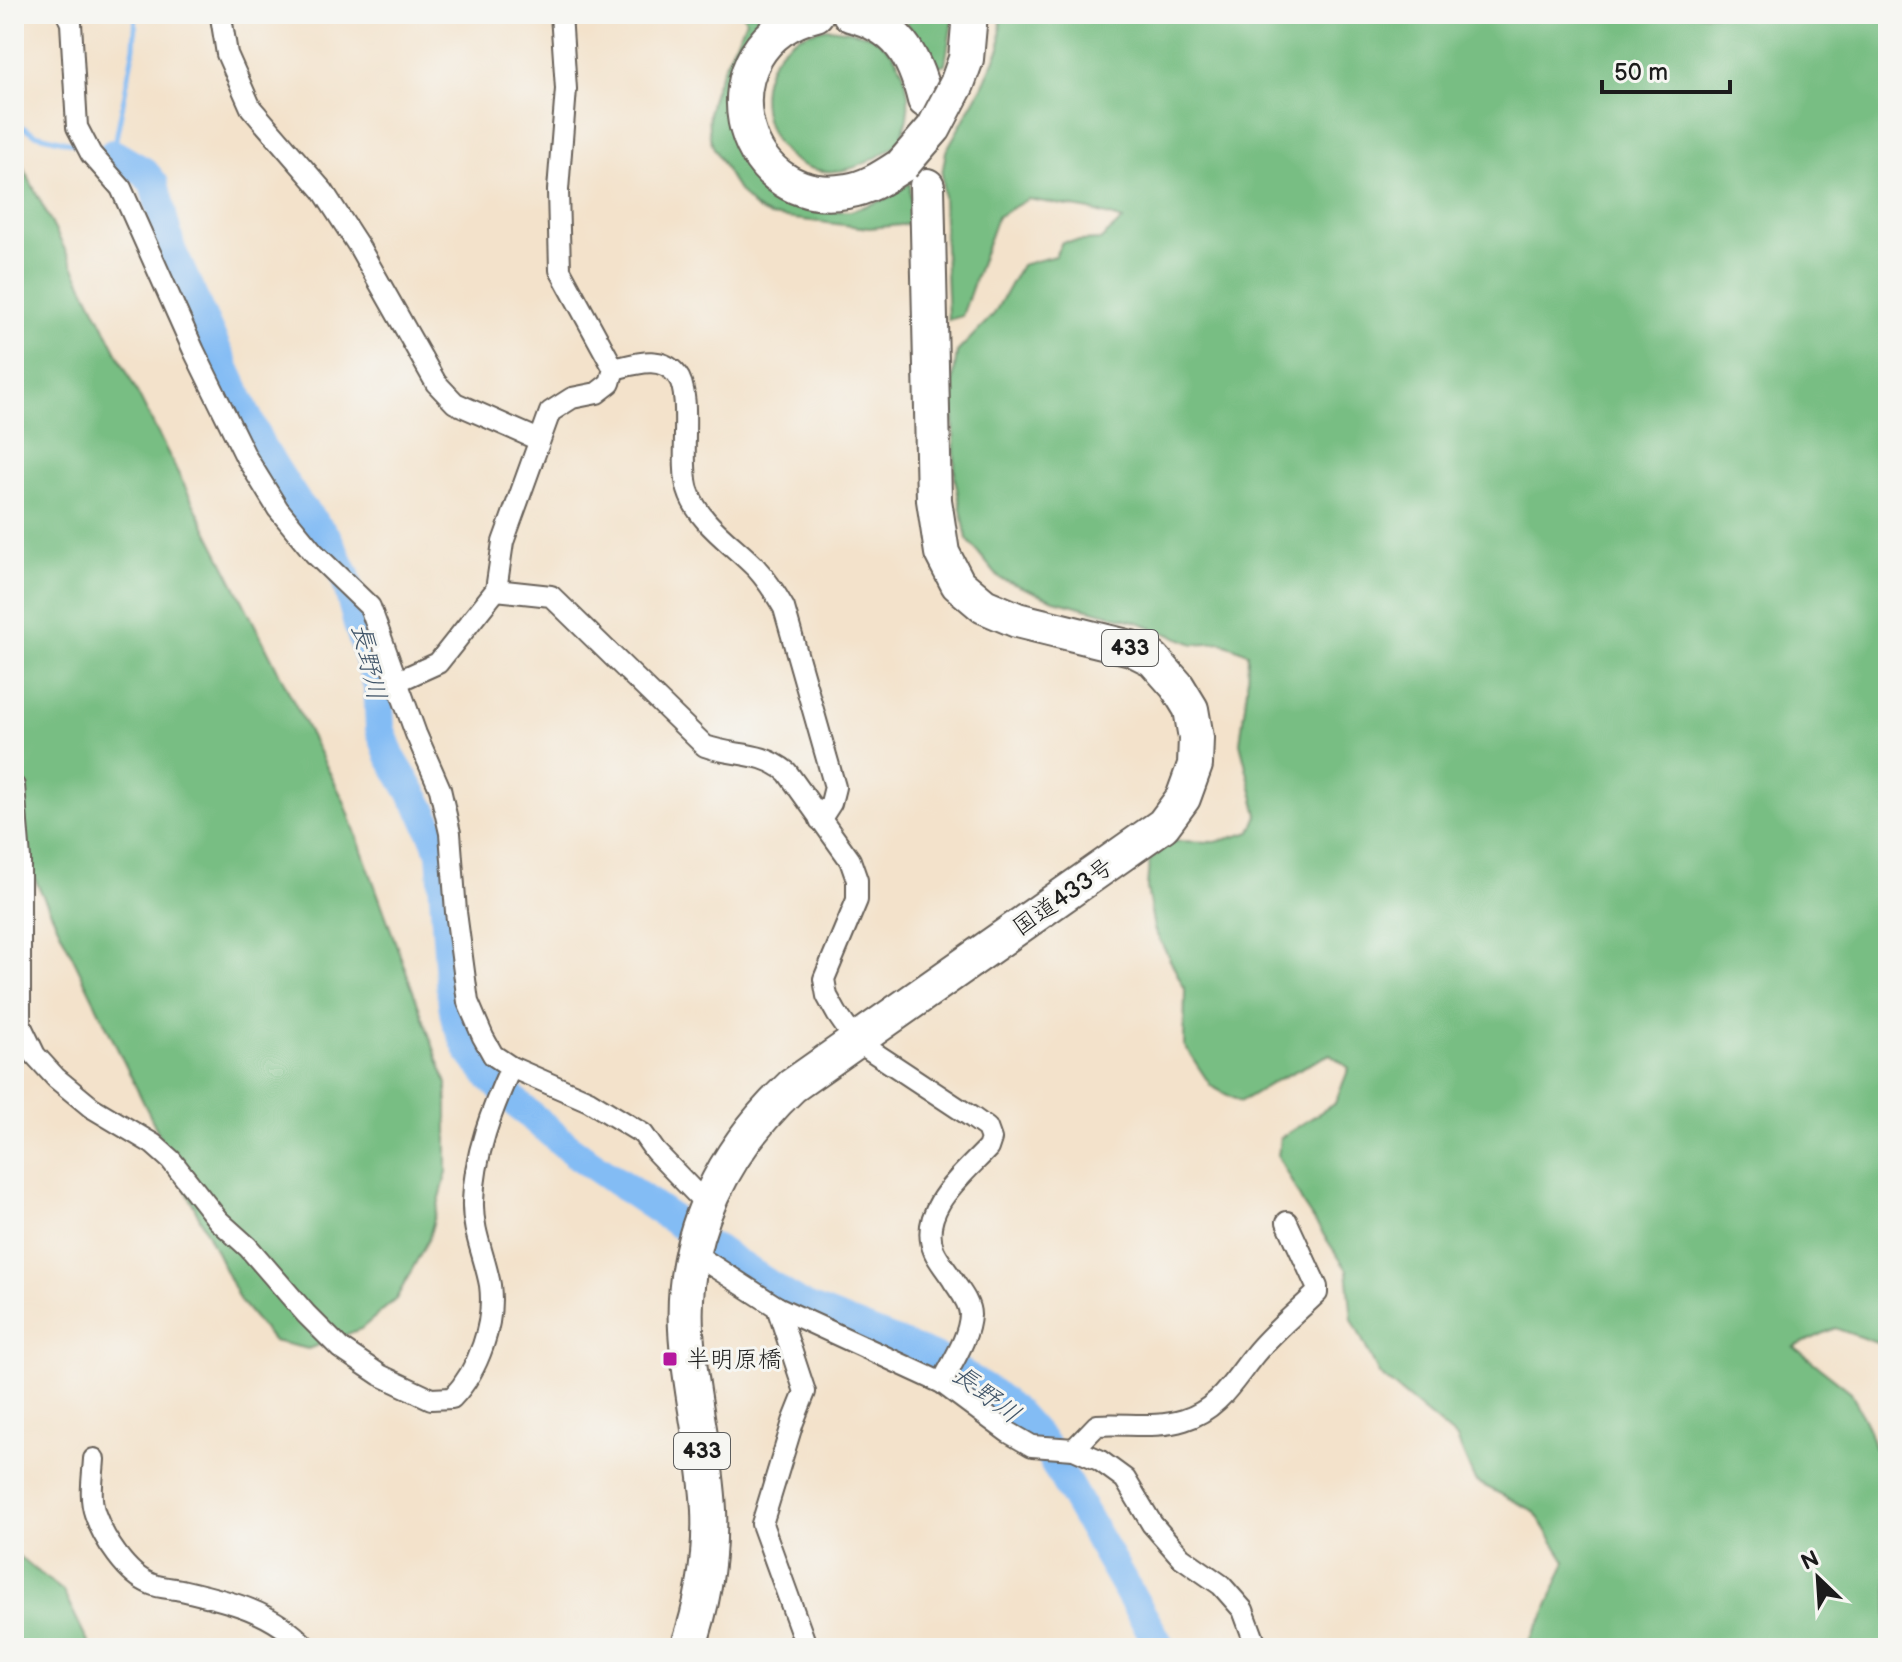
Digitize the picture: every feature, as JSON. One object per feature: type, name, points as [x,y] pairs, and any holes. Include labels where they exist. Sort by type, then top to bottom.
[{"type":"highway","points":[[816,14],[782,28],[765,44],[752,63],[743,97],[744,120],[751,142],[764,161],[782,177],[814,190],[837,192],[914,176],[966,59],[970,14]]},
{"type":"highway","points":[[850,14],[882,27],[900,41],[918,71],[925,100]]},
{"type":"highway","name":"国道433号","points":[[688,1648],[704,1590],[709,1512],[686,1328],[686,1297],[693,1253],[707,1205],[733,1155],[770,1107],[792,1086],[1163,825],[1183,798],[1195,765],[1196,738],[1191,709],[1177,686],[1153,659],[1131,648],[1017,620],[984,606],[958,584],[942,553],[934,500],[914,176]]},
{"type":"street","points":[[67,14],[71,23],[77,127],[91,154],[121,188],[194,351],[246,457],[287,520],[314,553],[370,607],[396,682],[440,789],[450,833],[456,912],[468,1002],[493,1055],[511,1067],[589,1101],[643,1134],[655,1151],[707,1205]]},
{"type":"street","points":[[396,682],[438,663],[496,590],[503,542],[550,412],[572,398],[597,393],[610,383],[614,369],[560,270],[558,190],[566,89],[561,14]]},
{"type":"street","points":[[223,15],[227,54],[251,108],[323,191],[358,245],[436,383],[455,403],[539,440]]},
{"type":"street","points":[[614,369],[651,361],[677,374],[684,389],[684,456],[691,497],[710,524],[775,591],[788,623],[835,787],[831,803],[820,820]]},
{"type":"street","points":[[496,590],[551,596],[705,746],[724,753],[754,754],[773,761],[787,772],[850,860],[857,880],[857,900],[824,979],[827,996],[855,1040],[987,1128],[991,1139],[988,1148],[944,1196],[934,1213],[931,1233],[934,1250],[965,1298],[970,1313],[966,1334],[942,1383]]},
{"type":"street","points":[[14,786],[20,859],[20,1024],[35,1055],[56,1078],[91,1107],[153,1144],[171,1160],[218,1220],[248,1247],[340,1348],[380,1375],[431,1399],[452,1398],[461,1388],[480,1351],[489,1324],[492,1307],[489,1283],[476,1231],[473,1202],[479,1151],[511,1067]]},
{"type":"street","points":[[1069,1449],[1097,1425],[1147,1426],[1183,1420],[1212,1407],[1230,1389],[1255,1354],[1317,1293],[1287,1222]]},
{"type":"street","points":[[693,1253],[777,1307],[942,1383],[1032,1446],[1069,1449],[1099,1460],[1125,1479],[1152,1524],[1181,1557],[1221,1585],[1243,1610],[1257,1648]]},
{"type":"street","points":[[777,1307],[805,1392],[762,1524],[807,1648]]},
{"type":"street","points":[[94,1459],[92,1495],[95,1514],[112,1546],[141,1579],[153,1585],[233,1603],[263,1614],[285,1626],[307,1648]]},
{"type":"green space","points":[[743,14],[770,14],[750,37],[732,69],[728,101],[766,185],[790,201],[829,211],[851,211],[888,198],[910,183],[911,224],[869,228],[770,216],[757,209],[740,192],[712,144],[709,112],[718,80],[746,20]]},
{"type":"green space","points":[[900,14],[951,14],[945,64],[939,66]]},
{"type":"green space","points":[[1001,14],[1888,14],[1888,1347],[1835,1328],[1794,1347],[1851,1392],[1868,1427],[1887,1484],[1888,1648],[1525,1648],[1543,1618],[1566,1561],[1534,1511],[1475,1481],[1457,1439],[1379,1374],[1352,1319],[1347,1270],[1303,1204],[1278,1156],[1280,1138],[1335,1103],[1349,1068],[1330,1054],[1240,1102],[1211,1086],[1184,1045],[1185,989],[1154,929],[1147,888],[1149,861],[1172,841],[1216,842],[1251,832],[1258,815],[1240,743],[1248,653],[1221,642],[1194,644],[1138,622],[1054,600],[999,578],[967,539],[955,479],[953,382],[957,352],[994,314],[1021,265],[1055,256],[1062,242],[1100,240],[1123,220],[1090,210],[1028,199],[997,217],[962,316],[948,320],[942,174],[946,151],[1000,48]]},
{"type":"green space","points":[[828,28],[863,34],[881,42],[897,60],[908,94],[907,118],[900,141],[885,152],[844,170],[809,168],[784,151],[768,125],[763,95],[771,65],[792,41]]},
{"type":"green space","points":[[14,149],[344,801],[447,1084],[447,1172],[429,1238],[396,1299],[361,1329],[308,1349],[273,1341],[240,1301],[14,836]]},
{"type":"green space","points":[[14,1553],[63,1591],[91,1648],[14,1648]]},
{"type":"waterway","points":[[97,149],[113,154],[134,47],[136,14]]},
{"type":"waterway","name":"長野川","points":[[14,122],[35,134],[80,145]]},
{"type":"waterway","name":"長野川","points":[[113,154],[144,172],[154,184],[171,250],[261,447],[297,503],[328,540],[345,575],[378,686],[380,728],[390,756],[424,813],[441,852],[451,992],[456,1020],[469,1050],[490,1077],[575,1153],[681,1225]]},
{"type":"waterway","name":"長野川","points":[[714,1248],[798,1304],[940,1360],[993,1394],[1018,1415],[1044,1444],[1161,1648]]},
{"type":"place","name":"半明原橋","points":[[670,1359]]}]
